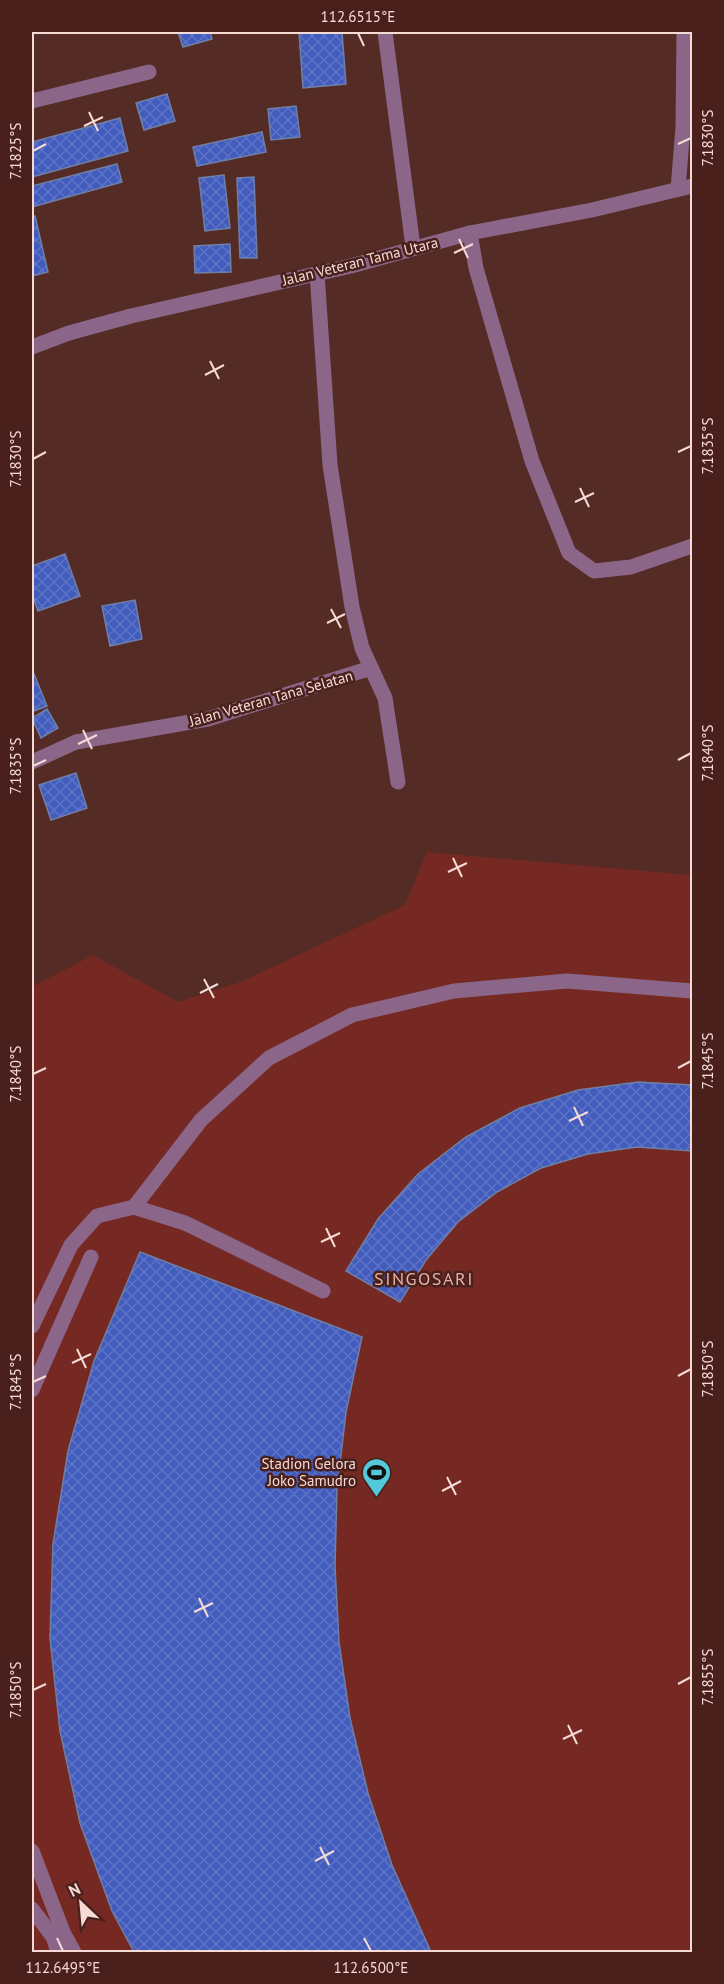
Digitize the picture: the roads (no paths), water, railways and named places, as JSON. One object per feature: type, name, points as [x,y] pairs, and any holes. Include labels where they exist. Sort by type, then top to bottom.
[{"type":"street","points":[[385,32],[413,247]]},
{"type":"street","points":[[684,32],[685,188]]},
{"type":"street","points":[[32,101],[149,72]]},
{"type":"street","name":"Jalan Veteran Tama Utara","points":[[32,347],[69,333],[131,316],[317,273],[470,232],[592,210],[685,188]]},
{"type":"street","points":[[470,232],[476,268],[532,461],[569,553],[594,571],[631,567],[693,546]]},
{"type":"street","points":[[317,273],[330,465],[357,631],[384,698],[398,782]]},
{"type":"street","name":"Jalan Veteran Tana Selatan","points":[[32,762],[76,742],[208,719],[371,668]]},
{"type":"street","points":[[134,1207],[201,1120],[269,1058],[352,1015],[454,991],[567,981],[693,991]]},
{"type":"street","points":[[32,1326],[70,1245],[97,1216],[134,1207],[186,1223],[323,1291]]},
{"type":"street","points":[[32,1390],[92,1257]]},
{"type":"street","points":[[32,1851],[63,1932],[74,1953]]},
{"type":"street","points":[[32,1907],[63,1932]]},
{"type":"street","points":[[32,1907],[53,1937],[58,1953]]},
{"type":"place","name":"Stadion Gelora Joko Samudro","points":[[377,1498]]},
{"type":"district","name":"SINGOSARI","points":[[424,1278]]}]
